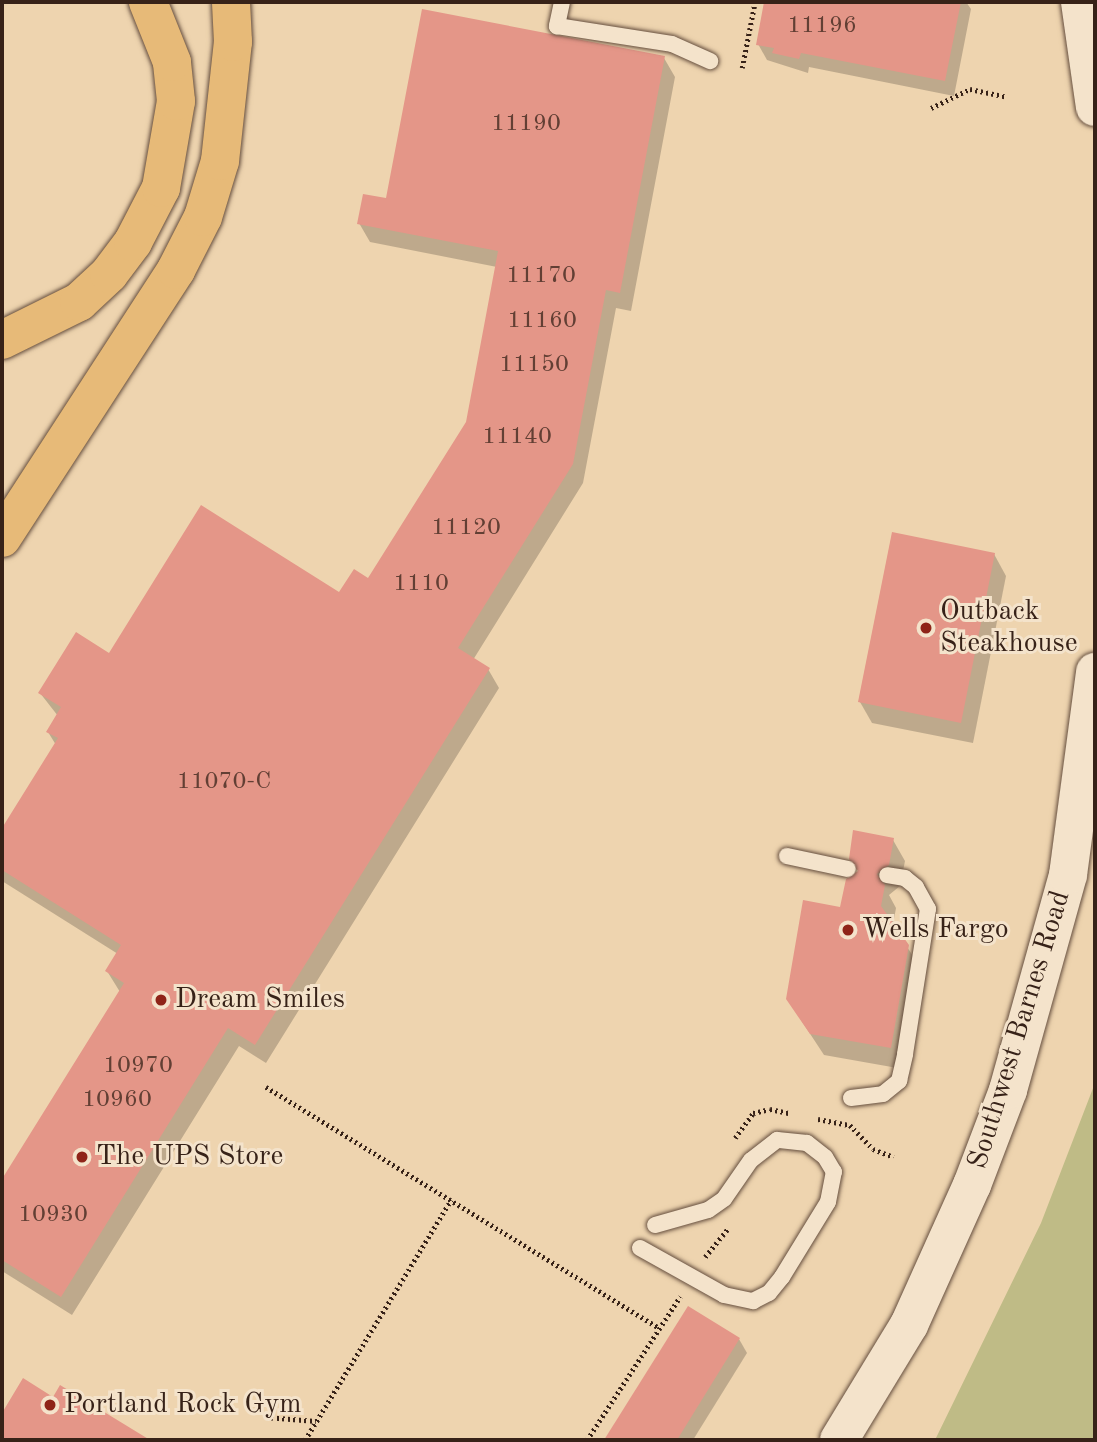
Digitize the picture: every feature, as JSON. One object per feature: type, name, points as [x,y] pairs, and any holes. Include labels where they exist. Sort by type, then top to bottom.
[{"type":"highway","points":[[2,340],[79,302],[109,274],[133,242],[160,188],[176,101],[172,62],[148,2]]},
{"type":"highway","points":[[2,537],[176,270],[203,217],[220,161],[233,42],[231,2]]},
{"type":"highway","points":[[233,42],[246,2]]},
{"type":"main road","points":[[1080,2],[1095,107]]},
{"type":"main road","name":"Southwest Barnes Road","points":[[839,1440],[909,1325],[972,1185],[1008,1090],[1068,875],[1095,672]]},
{"type":"lane","points":[[562,2],[557,26],[672,44],[710,61]]},
{"type":"lane","points":[[788,856],[848,869]]},
{"type":"lane","points":[[851,1098],[883,1094],[899,1081],[905,1054],[928,909],[916,887],[905,878],[887,875]]},
{"type":"lane","points":[[640,1248],[724,1295],[753,1301],[769,1293],[782,1276],[828,1202],[834,1172],[825,1157],[807,1143],[777,1140],[751,1160],[724,1199],[708,1210],[655,1224]]},
{"type":"path","points":[[742,68],[755,2]]},
{"type":"path","points":[[931,108],[970,89],[1007,97]]},
{"type":"path","points":[[265,1087],[660,1328]]},
{"type":"path","points":[[873,1149],[894,1157]]},
{"type":"path","points":[[306,1440],[451,1200]]},
{"type":"path","points":[[266,1417],[316,1421]]},
{"type":"shaded area","points":[[1095,1083],[1095,1440],[935,1440],[1041,1223]]},
{"type":"building","points":[[764,2],[961,2],[945,81],[801,53],[799,59],[772,53],[774,48],[756,45]]},
{"type":"building","points":[[422,9],[665,56],[620,293],[606,290],[573,464],[458,648],[490,668],[255,1045],[228,1028],[61,1297],[2,1260],[2,1179],[124,983],[105,971],[121,945],[2,870],[2,828],[58,738],[46,732],[61,707],[38,693],[76,632],[109,653],[201,505],[339,592],[354,569],[368,578],[466,422],[498,251],[357,224],[363,194],[386,198]]},
{"type":"building","name":"Outback Steakhouse","points":[[892,532],[995,553],[961,723],[858,702]]},
{"type":"building","name":"Wells Fargo","points":[[853,830],[894,838],[889,865],[877,874],[885,885],[881,906],[909,945],[891,1048],[810,1034],[786,999],[803,900],[840,907],[846,879],[858,871],[849,859]]},
{"type":"building","points":[[688,1306],[740,1338],[677,1440],[604,1440]]},
{"type":"building","name":"Portland Rock Gym","points":[[23,1378],[53,1397],[60,1385],[150,1440],[2,1440],[2,1413]]},
{"type":"place","name":"Outback Steakhouse","points":[[926,628]]},
{"type":"place","name":"Wells Fargo","points":[[848,930]]},
{"type":"place","name":"Dream Smiles","points":[[161,1000]]},
{"type":"place","name":"The UPS Store","points":[[82,1157]]},
{"type":"place","name":"Portland Rock Gym","points":[[50,1405]]}]
